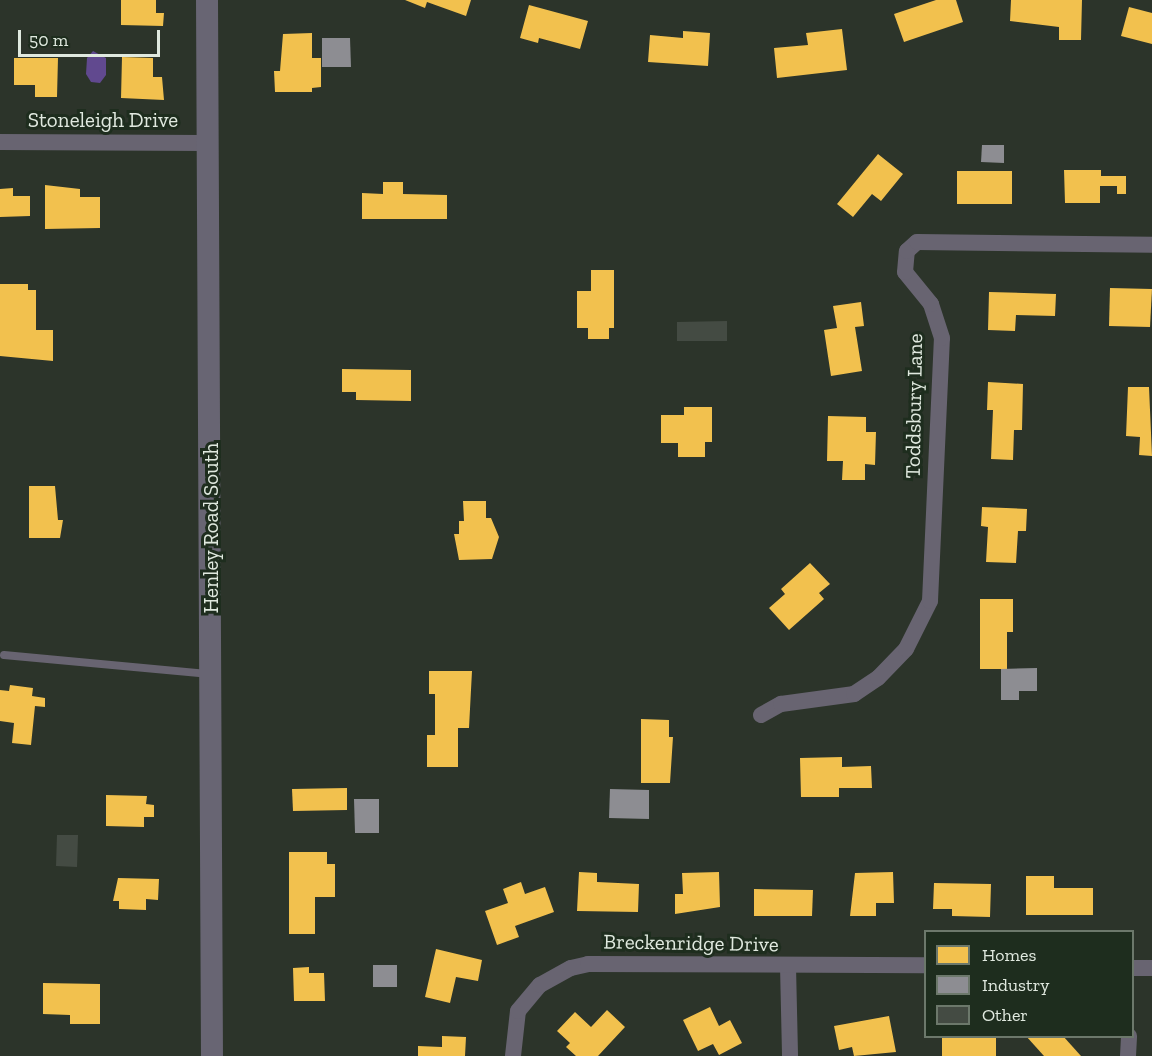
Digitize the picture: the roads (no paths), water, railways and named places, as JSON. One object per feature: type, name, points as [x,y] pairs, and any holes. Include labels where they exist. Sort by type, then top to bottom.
[{"type":"street","name":"Henley Road South","points":[[207,0],[206,143],[211,307],[212,1056]]},
{"type":"street","name":"Stoneleigh Drive","points":[[0,142],[206,143]]},
{"type":"street","name":"Toddsbury Lane","points":[[761,715],[781,704],[854,694],[878,678],[906,649],[930,601],[942,338],[931,304],[905,272],[907,251],[917,242],[1152,245]]},
{"type":"street","name":"Breckenridge Drive","points":[[513,1056],[518,1011],[540,984],[571,968],[588,964],[924,965]]},
{"type":"street","points":[[788,966],[790,1056]]},
{"type":"street","points":[[1134,968],[1152,968]]},
{"type":"street","points":[[1128,1056],[1129,1038]]},
{"type":"lane","points":[[4,654],[211,675]]}]
